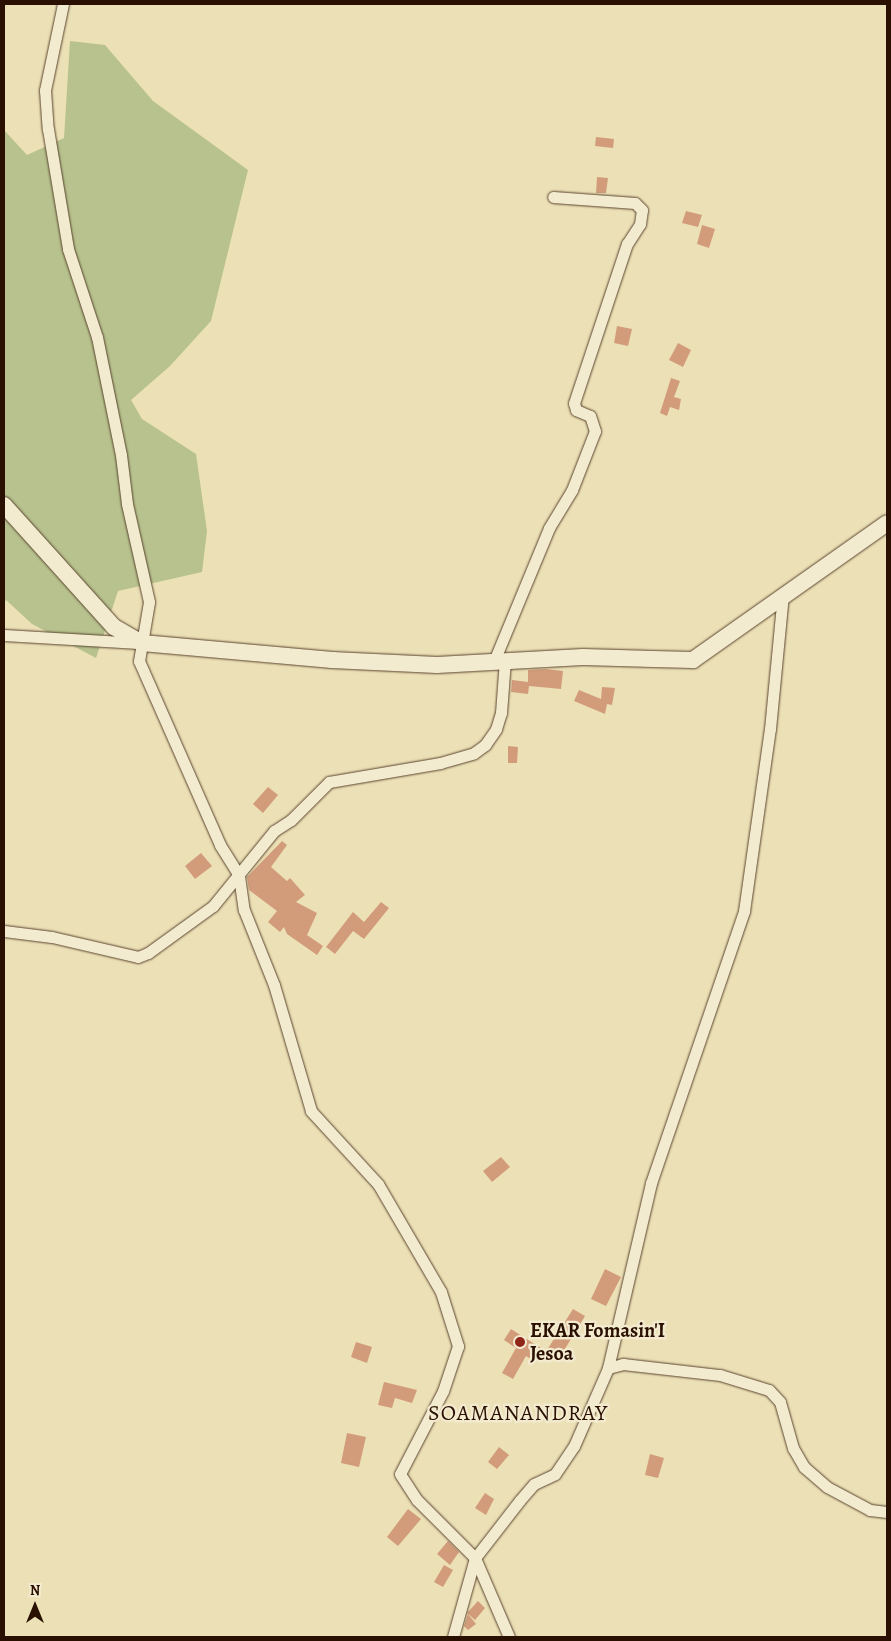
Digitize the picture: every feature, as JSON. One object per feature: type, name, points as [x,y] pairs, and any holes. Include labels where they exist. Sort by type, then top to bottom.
[{"type":"street","points":[[62,4],[45,90],[48,129],[68,249],[97,337],[121,455],[127,504],[149,602],[139,660],[220,845],[239,876],[244,910],[274,985],[311,1111],[378,1184],[441,1292],[458,1346],[431,1416],[400,1474],[417,1500],[475,1558],[509,1637]]},
{"type":"street","points":[[4,931],[52,937],[138,957],[213,906],[274,831],[291,820],[334,779],[365,777],[440,763],[474,753],[485,745],[496,729],[501,713],[499,661],[549,528],[572,490],[595,431],[590,416],[576,410],[574,403],[627,244],[640,224],[642,210],[635,203],[552,197]]},
{"type":"street","points":[[4,505],[114,627],[142,643]]},
{"type":"street","points":[[4,635],[142,643],[332,660],[438,665],[583,657],[693,660],[782,594],[887,523]]},
{"type":"street","points":[[453,1637],[475,1558],[534,1484],[555,1474],[569,1453],[608,1368],[651,1182],[744,911],[770,729],[782,594]]},
{"type":"street","points":[[608,1368],[623,1364],[720,1376],[769,1390],[780,1402],[793,1448],[804,1467],[827,1487],[870,1510],[887,1512]]},
{"type":"green space","points":[[70,41],[105,45],[153,101],[248,170],[211,321],[170,366],[131,400],[142,419],[196,454],[207,531],[202,572],[118,591],[96,658],[32,624],[6,600],[4,603],[4,130],[27,155],[64,138]]},
{"type":"building","points":[[596,137],[614,139],[613,148],[595,146]]},
{"type":"building","points":[[597,177],[608,178],[606,193],[596,193]]},
{"type":"building","points":[[686,211],[702,215],[698,227],[682,223]]},
{"type":"building","points":[[702,225],[715,229],[709,248],[697,244]]},
{"type":"building","points":[[617,326],[632,329],[628,346],[614,343]]},
{"type":"building","points":[[678,343],[691,350],[683,367],[669,360]]},
{"type":"building","points":[[671,378],[680,381],[674,397],[681,399],[679,410],[670,407],[667,416],[660,413]]},
{"type":"building","points":[[546,669],[563,671],[561,689],[529,686],[528,694],[511,692],[512,680],[528,682],[528,670]]},
{"type":"building","points":[[602,687],[615,688],[612,705],[607,704],[605,714],[574,701],[579,690],[601,699]]},
{"type":"building","points":[[508,746],[518,747],[517,763],[508,763]]},
{"type":"building","points":[[268,787],[278,795],[263,813],[253,804]]},
{"type":"building","points":[[282,841],[287,845],[271,867],[287,881],[290,878],[305,895],[296,902],[317,913],[307,935],[323,946],[317,955],[287,934],[284,927],[280,932],[268,922],[277,911],[249,890],[247,877]]},
{"type":"building","points":[[201,853],[212,866],[195,879],[185,866]]},
{"type":"building","points":[[381,902],[389,908],[364,939],[353,931],[335,954],[326,947],[353,912],[364,922]]},
{"type":"building","points":[[501,1157],[510,1167],[492,1182],[483,1171]]},
{"type":"building","points":[[605,1269],[621,1277],[606,1306],[591,1299]]},
{"type":"building","points":[[573,1309],[585,1316],[560,1357],[547,1350]]},
{"type":"building","points":[[511,1329],[541,1348],[534,1361],[526,1356],[513,1379],[502,1373],[516,1348],[504,1340]]},
{"type":"building","points":[[356,1342],[372,1347],[367,1363],[351,1357]]},
{"type":"building","points":[[384,1382],[417,1390],[412,1403],[395,1398],[392,1408],[378,1405]]},
{"type":"building","points":[[347,1433],[366,1437],[359,1467],[341,1463]]},
{"type":"building","points":[[499,1447],[509,1455],[497,1469],[488,1462]]},
{"type":"building","points":[[650,1454],[664,1458],[658,1478],[645,1475]]},
{"type":"building","points":[[485,1493],[494,1499],[486,1515],[475,1508]]},
{"type":"building","points":[[408,1509],[421,1519],[398,1546],[387,1537]]},
{"type":"building","points":[[448,1541],[459,1552],[450,1565],[437,1554]]},
{"type":"building","points":[[444,1565],[453,1570],[443,1587],[434,1582]]},
{"type":"building","points":[[478,1601],[485,1608],[475,1620],[467,1613]]},
{"type":"building","points":[[468,1614],[476,1624],[468,1630],[464,1626]]},
{"type":"place","name":"EKAR Fomasin'I Jesoa","points":[[520,1342]]},
{"type":"district","name":"SOAMANANDRAY","points":[[518,1414]]}]
